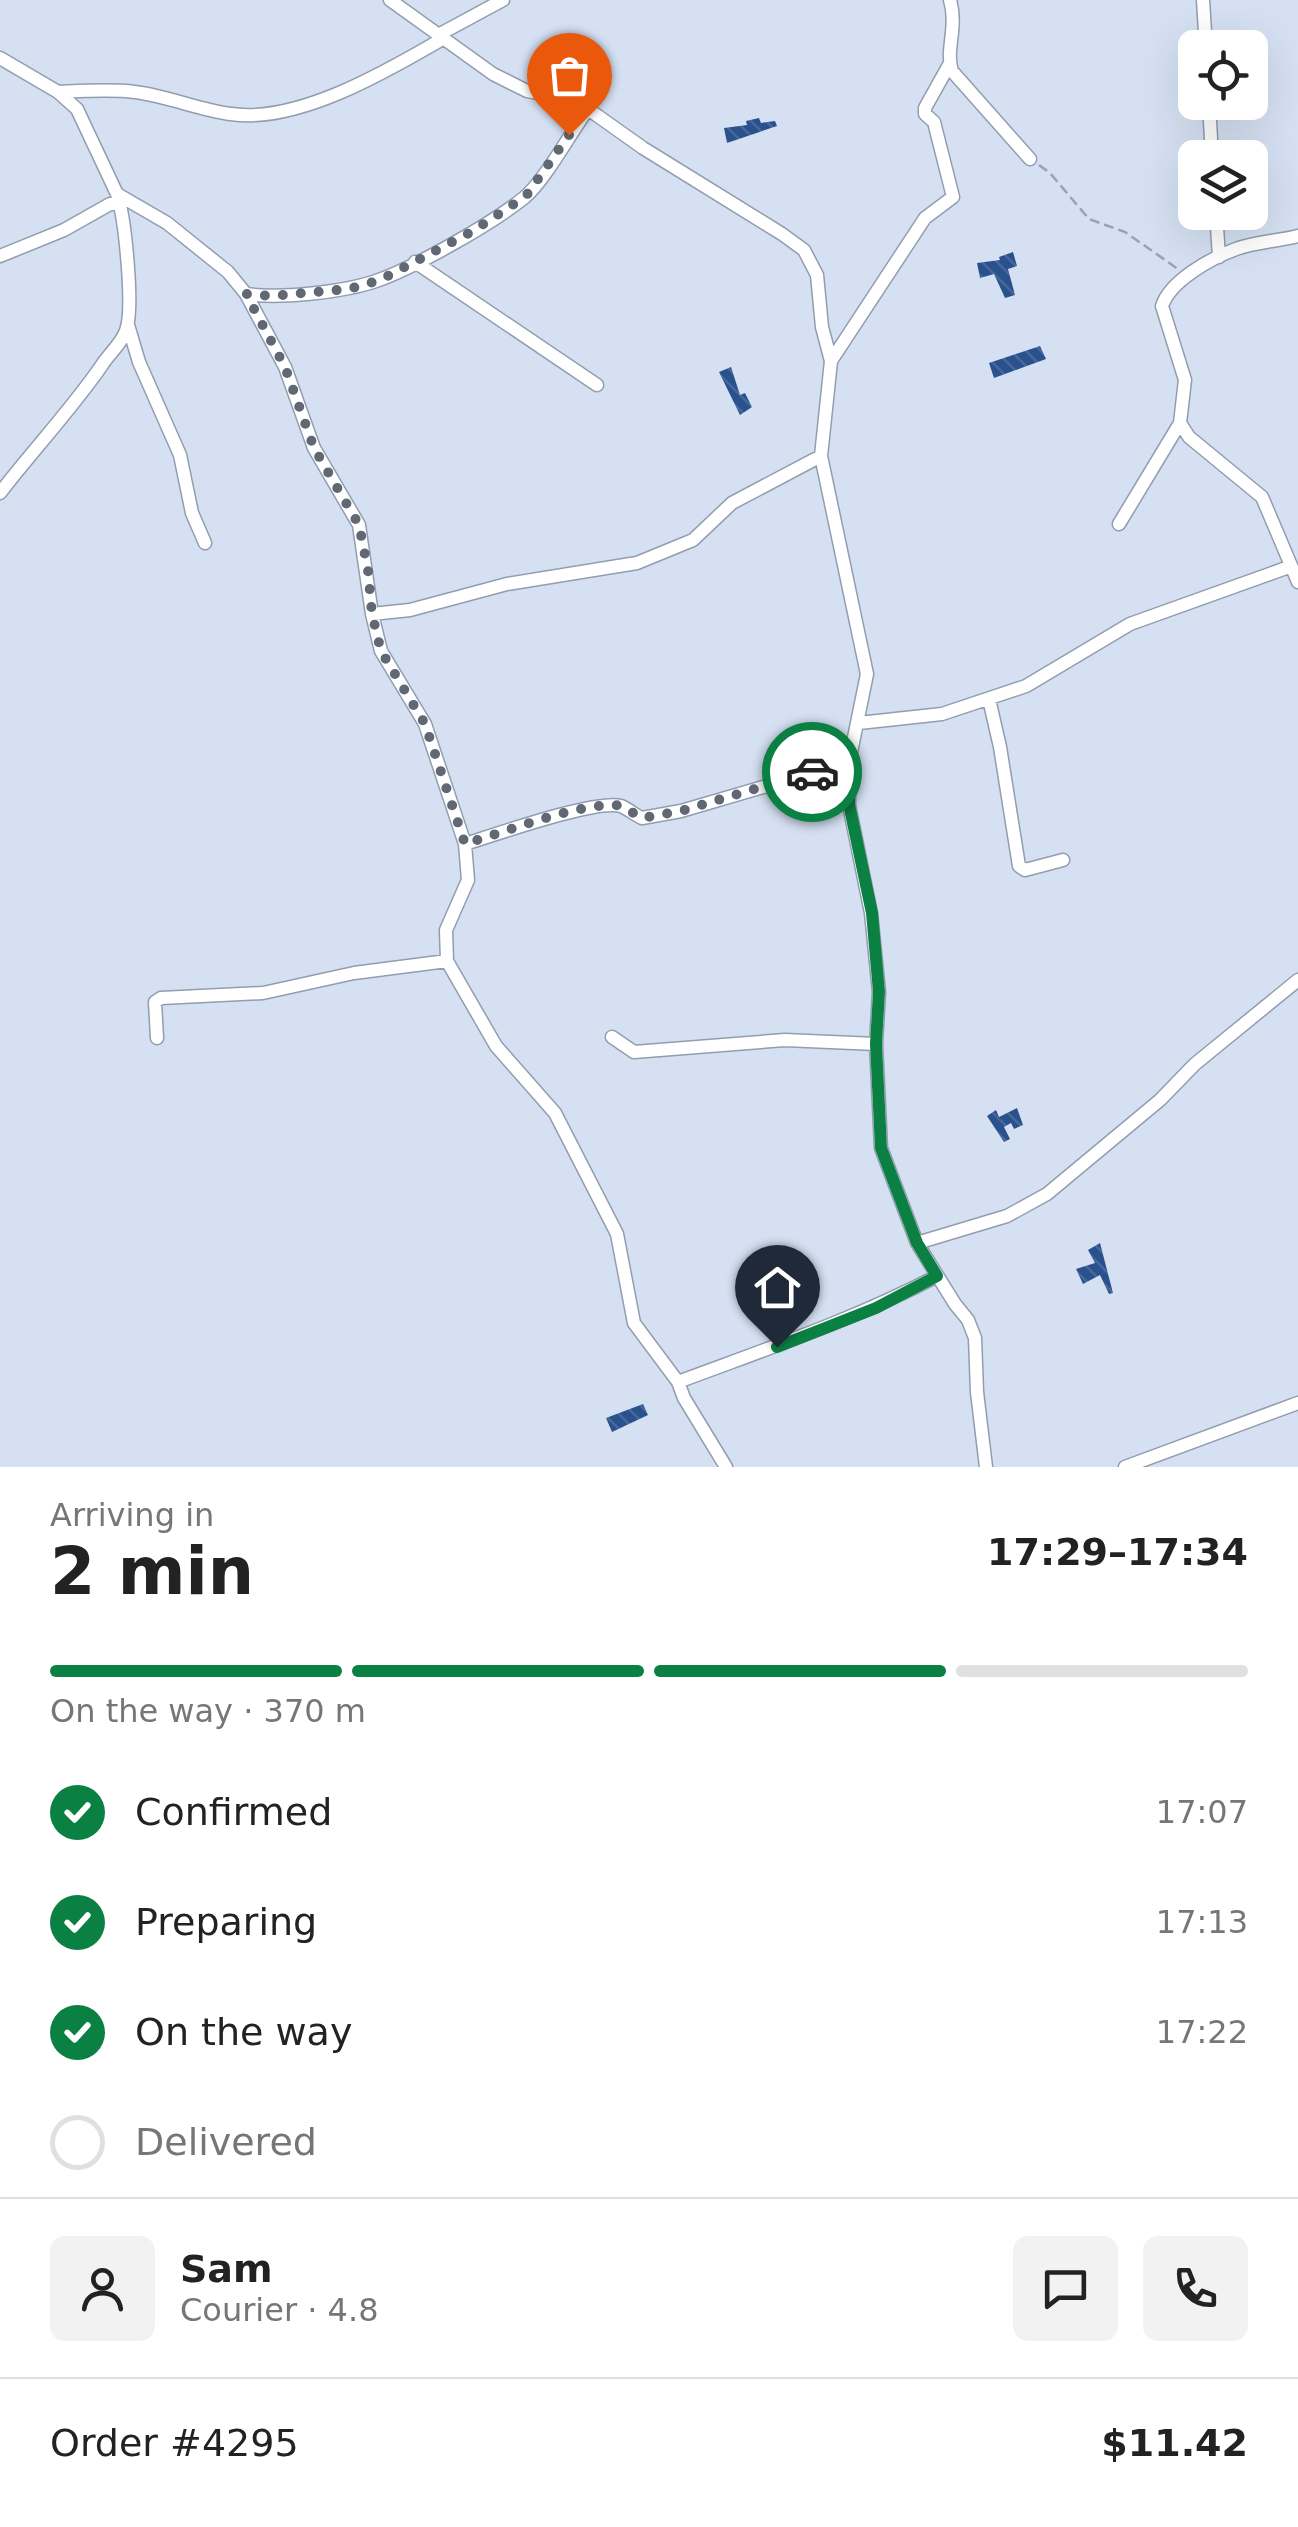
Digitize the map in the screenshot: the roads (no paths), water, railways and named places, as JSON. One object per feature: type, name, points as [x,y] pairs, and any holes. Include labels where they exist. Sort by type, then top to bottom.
[{"type":"street","points":[[390,0],[510,82],[588,109],[642,148],[804,250],[817,275],[822,328],[831,360],[821,456],[867,674],[849,762],[849,804],[872,913],[879,992],[876,1044],[881,1148],[917,1243],[968,1320],[974,1338],[986,1467]]},
{"type":"street","points":[[58,92],[131,91],[254,116],[363,85],[504,0]]},
{"type":"street","points":[[831,360],[925,218],[953,197],[934,122],[926,114],[950,65],[955,30],[950,0]]},
{"type":"street","points":[[1203,0],[1205,30]]},
{"type":"street","points":[[0,58],[58,92],[78,109],[119,199],[128,325],[139,362],[180,455],[192,514],[205,543]]},
{"type":"street","points":[[950,65],[1030,159]]},
{"type":"street","points":[[246,294],[271,296],[349,289],[380,280],[473,231],[526,196],[588,109]]},
{"type":"street","points":[[0,256],[64,230],[119,199]]},
{"type":"street","points":[[119,199],[167,223],[228,272],[246,294],[285,367],[314,448],[359,525],[381,651],[425,724],[465,844],[468,880],[446,930],[447,961],[496,1046],[556,1113],[617,1234],[634,1324],[678,1382],[726,1467]]},
{"type":"street","points":[[1217,230],[1219,257]]},
{"type":"street","points":[[1119,524],[1180,423],[1185,380],[1162,306],[1165,296],[1219,257],[1239,248],[1298,236]]},
{"type":"street","points":[[415,262],[596,385]]},
{"type":"street","points":[[0,493],[74,403],[120,342],[128,325]]},
{"type":"street","points":[[1180,423],[1189,437],[1262,497],[1298,582]]},
{"type":"street","points":[[372,614],[410,610],[507,584],[637,563],[692,540],[732,503],[821,456]]},
{"type":"street","points":[[858,723],[942,714],[989,699],[1046,676],[1130,624],[1289,567]]},
{"type":"street","points":[[989,699],[1018,866],[1025,870],[1064,860]]},
{"type":"street","points":[[465,844],[547,818],[611,805],[642,818],[681,811],[849,762]]},
{"type":"street","points":[[157,1038],[155,1002],[161,998],[263,992],[354,973],[447,961]]},
{"type":"street","points":[[917,1243],[1007,1216],[1047,1194],[1298,980]]},
{"type":"street","points":[[612,1036],[634,1052],[785,1040],[876,1044]]},
{"type":"street","points":[[678,1382],[803,1338],[876,1308],[937,1276]]},
{"type":"street","points":[[1125,1467],[1298,1403]]}]
